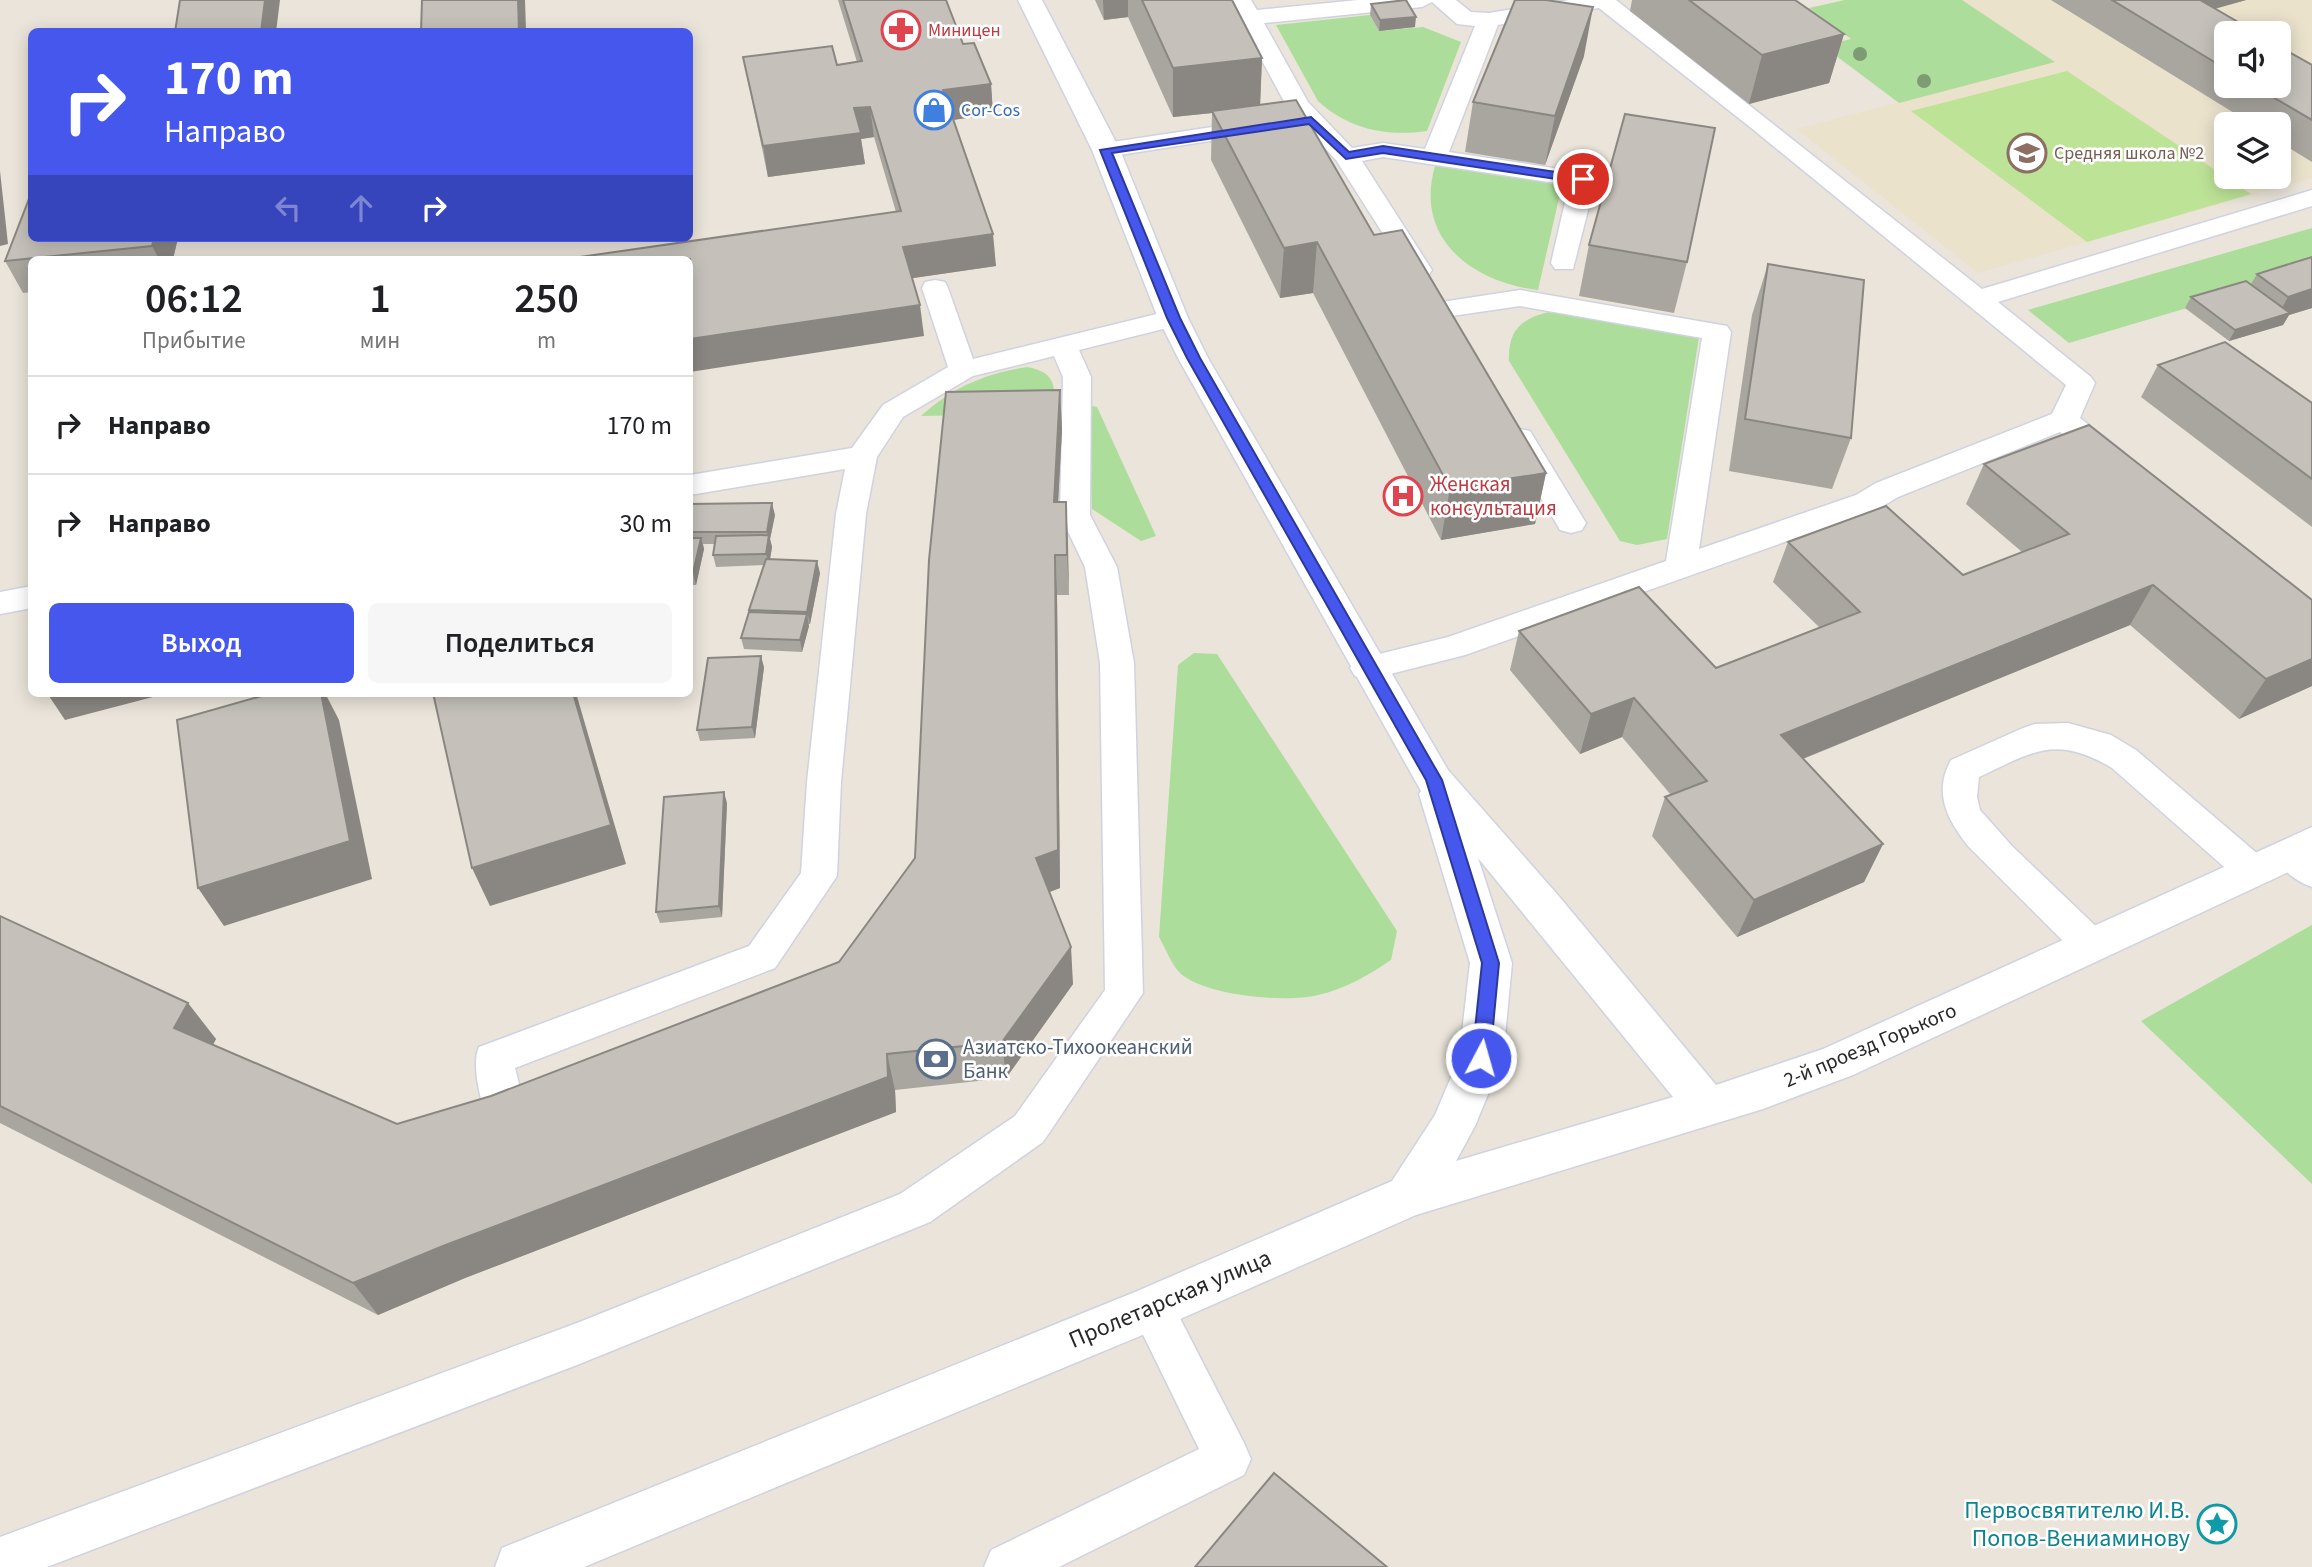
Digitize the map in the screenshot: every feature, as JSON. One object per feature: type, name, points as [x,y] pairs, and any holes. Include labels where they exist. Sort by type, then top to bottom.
[{"type":"street","points":[[1030,0],[1106,150],[1173,318],[1367,668],[1434,780],[1535,896],[1706,1105]]},
{"type":"street","points":[[1408,1196],[1452,1126],[1481,1058],[1490,963],[1434,780]]},
{"type":"street","name":"2-й проезд Горького","points":[[1408,1196],[1763,1090],[1838,1062],[2253,871],[2305,856]]},
{"type":"street","name":"Пролетарская улица","points":[[521,1567],[1152,1308],[1408,1196]]},
{"type":"lane","points":[[1422,0],[1245,9],[1298,105],[1346,156],[1452,321],[1520,298],[1717,331],[1681,565]]},
{"type":"lane","points":[[1367,668],[1453,647],[1867,502],[1887,490],[2064,420],[2081,383],[1604,0],[1489,20],[1465,19],[1442,0]]},
{"type":"lane","points":[[1434,158],[1489,20]]},
{"type":"lane","points":[[1106,150],[1311,120]]},
{"type":"lane","points":[[1346,156],[1383,150],[1583,179],[1564,263]]},
{"type":"lane","points":[[1978,299],[2312,198]]},
{"type":"lane","points":[[935,288],[963,370]]},
{"type":"lane","points":[[511,1131],[493,1059],[762,957],[819,876],[824,782],[849,528],[862,456],[893,411],[963,370],[1173,318]]},
{"type":"lane","points":[[0,1561],[578,1344],[915,1208],[1029,1129],[1124,993],[1117,663],[1101,567],[1075,515],[1077,376],[1064,346]]},
{"type":"lane","points":[[1508,416],[1570,523]]},
{"type":"lane","points":[[2064,420],[2129,471]]},
{"type":"lane","points":[[693,484],[862,456]]},
{"type":"lane","points":[[0,603],[28,598]]},
{"type":"lane","points":[[2092,946],[1978,834],[1961,809],[1958,787],[1963,769],[2035,737],[2068,736],[2099,744],[2133,767],[2253,871]]},
{"type":"lane","points":[[1008,1567],[1228,1459],[1152,1308]]},
{"type":"shaded area","name":"Средняя школа №2","points":[[1962,0],[2312,0],[2312,178],[2291,184],[2291,112],[2214,112],[2214,189],[2273,189],[1978,273],[1797,129],[2054,62]]},
{"type":"green space","points":[[1845,0],[1962,0],[2055,62],[1899,103],[1823,46],[1851,39],[1809,8]]},
{"type":"green space","points":[[1370,15],[1379,31],[1423,27],[1461,42],[1427,131],[1383,132],[1355,124],[1330,111],[1318,101],[1276,25]]},
{"type":"green space","points":[[2067,71],[2214,169],[2214,189],[2244,189],[2251,194],[2087,242],[1911,111]]},
{"type":"green space","points":[[1435,166],[1562,185],[1538,290],[1491,278],[1454,252],[1441,235],[1433,215],[1431,192]]},
{"type":"green space","points":[[2312,228],[2312,271],[2069,343],[2028,310]]},
{"type":"green space","points":[[1549,312],[1699,337],[1667,539],[1637,545],[1620,541],[1509,361],[1511,342],[1518,328],[1530,318]]},
{"type":"green space","points":[[1027,367],[1044,373],[1052,382],[1053,413],[921,416],[945,397],[970,383]]},
{"type":"green space","points":[[1087,407],[1097,407],[1156,536],[1141,541],[1092,509]]},
{"type":"green space","points":[[1194,653],[1217,654],[1397,931],[1391,960],[1356,981],[1318,995],[1287,998],[1247,996],[1209,988],[1193,982],[1178,971],[1159,937],[1178,665]]},
{"type":"green space","points":[[2312,925],[2312,1184],[2141,1021]]},
{"type":"building","points":[[180,0],[265,0],[262,28],[176,28]]},
{"type":"building","points":[[422,0],[518,0],[519,28],[421,28]]},
{"type":"building","points":[[843,0],[946,0],[963,44],[974,43],[991,84],[943,90],[993,234],[903,247],[920,305],[693,339],[693,256],[587,256],[901,211],[870,107],[854,108],[861,133],[763,146],[743,57],[832,46],[837,65],[862,61]]},
{"type":"building","points":[[1142,0],[1232,0],[1262,58],[1173,68]]},
{"type":"building","points":[[1406,0],[1416,17],[1380,20],[1371,4]]},
{"type":"building","points":[[1515,0],[1546,0],[1593,7],[1555,116],[1473,102]]},
{"type":"building","points":[[1689,0],[1795,0],[1844,34],[1762,55]]},
{"type":"building","points":[[2112,0],[2200,0],[2236,21],[2214,21],[2214,62]]},
{"type":"building","points":[[2291,53],[2312,65],[2312,120],[2274,98],[2291,98]]},
{"type":"building","points":[[1296,100],[1374,235],[1402,230],[1546,473],[1450,488],[1317,242],[1284,248],[1212,111]]},
{"type":"building","points":[[1625,114],[1715,128],[1687,262],[1589,245]]},
{"type":"building","points":[[28,201],[28,242],[153,242],[152,246],[28,256],[28,259],[5,261]]},
{"type":"building","points":[[2312,257],[2312,289],[2288,297],[2257,274]]},
{"type":"building","points":[[1768,264],[1864,280],[1851,438],[1745,419]]},
{"type":"building","points":[[2246,281],[2290,313],[2235,330],[2191,297]]},
{"type":"building","points":[[2225,342],[2312,403],[2312,479],[2158,365]]},
{"type":"building","points":[[1060,390],[1054,502],[1066,502],[1067,555],[1055,555],[1058,850],[1036,858],[1071,947],[1002,1042],[887,1054],[888,1077],[443,1246],[353,1283],[0,1106],[0,916],[188,1003],[174,1028],[397,1124],[491,1096],[839,962],[915,858],[929,560],[946,392]]},
{"type":"building","points":[[2089,425],[2312,600],[2312,659],[2266,679],[2153,585],[1781,735],[1883,844],[1754,900],[1665,797],[1707,781],[1634,698],[1591,714],[1519,631],[1639,587],[1716,668],[1860,612],[1788,542],[1886,506],[1963,575],[2069,534],[1984,464]]},
{"type":"building","points":[[772,503],[767,532],[693,532],[693,504]]},
{"type":"building","points":[[769,535],[766,554],[713,555],[716,536]]},
{"type":"building","points":[[693,538],[701,538],[693,573]]},
{"type":"building","points":[[766,559],[817,561],[807,612],[749,610]]},
{"type":"building","points":[[749,612],[807,614],[800,640],[741,638]]},
{"type":"building","points":[[761,656],[752,727],[697,730],[708,658]]},
{"type":"building","points":[[258,697],[322,697],[350,841],[198,888],[177,720]]},
{"type":"building","points":[[434,697],[574,697],[611,825],[472,868]]},
{"type":"building","points":[[724,792],[719,906],[656,912],[664,797]]},
{"type":"building","points":[[1274,1473],[1387,1567],[1195,1567]]},
{"type":"place","name":"Миницен","points":[[901,30]]},
{"type":"place","name":"Cor-Cos","points":[[934,110]]},
{"type":"place","name":"Средняя школа №2","points":[[2027,153]]},
{"type":"place","name":"Женская консультация","points":[[1403,496]]},
{"type":"place","name":"Азиатско-Тихоокеанский Банк","points":[[936,1059]]},
{"type":"place","name":"Первосвятителю И.В. Попов-Вениаминову","points":[[2217,1524]]},
{"type":"route","points":[[1481,1058],[1490,963],[1434,780],[1367,668],[1193,358],[1173,318],[1106,150],[1311,120],[1346,156],[1383,150],[1583,179]]}]
